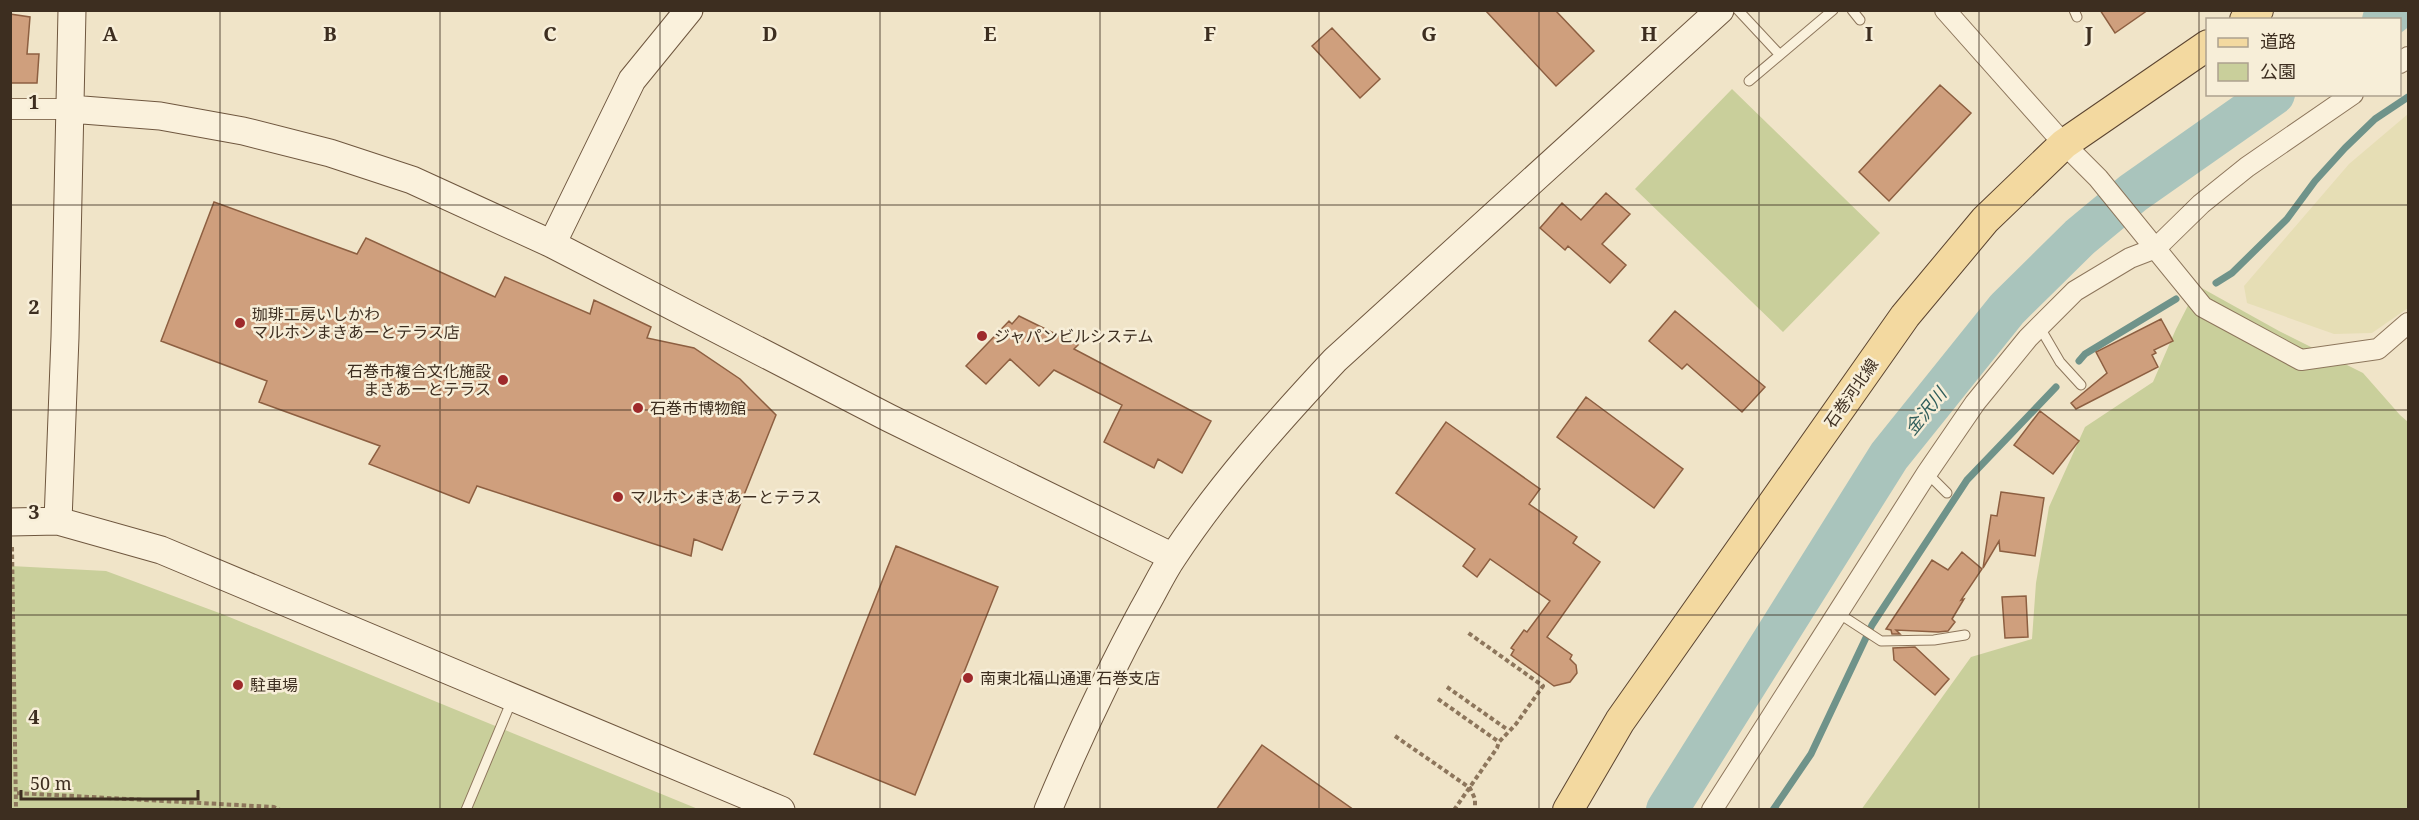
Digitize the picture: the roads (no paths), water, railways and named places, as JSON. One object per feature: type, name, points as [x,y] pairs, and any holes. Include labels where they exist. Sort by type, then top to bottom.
[{"type":"main road","name":"石巻河北線","points":[[1568,810],[1620,721],[1905,316],[1985,220],[2064,144],[2206,46]]},
{"type":"street","points":[[58,521],[72,10]]},
{"type":"street","points":[[552,244],[632,80],[689,10]]},
{"type":"street","points":[[1048,810],[1086,721],[1127,639],[1173,558],[1242,463],[1286,411],[1335,360],[1720,10]]},
{"type":"street","points":[[1946,10],[2064,144],[2098,178],[2203,307],[2301,360],[2378,349],[2409,323]]},
{"type":"street","points":[[1712,810],[1927,473],[1975,403],[2039,326],[2075,291],[2130,258],[2247,167],[2350,96]]},
{"type":"street","points":[[10,109],[70,109],[160,116],[243,131],[330,153],[412,180],[552,244],[889,418],[1173,558]]},
{"type":"street","points":[[11,522],[58,521],[160,550],[781,810]]},
{"type":"lane","points":[[1738,10],[1779,54]]},
{"type":"lane","points":[[1749,81],[1833,10]]},
{"type":"lane","points":[[1852,10],[1860,20]]},
{"type":"lane","points":[[2039,326],[2060,362],[2081,385]]},
{"type":"lane","points":[[1927,473],[1947,493]]},
{"type":"lane","points":[[1838,613],[1881,641],[1934,640],[1965,635]]},
{"type":"lane","points":[[466,810],[513,697]]},
{"type":"waterway","name":"金沢川","points":[[2386,18],[2396,10]]},
{"type":"waterway","name":"金沢川","points":[[1667,810],[1889,456],[2007,309],[2080,237],[2133,193],[2271,96]]},
{"type":"waterway","points":[[2216,283],[2232,273],[2287,219],[2315,181],[2345,148],[2375,119],[2408,97]]},
{"type":"waterway","points":[[2079,361],[2085,354],[2176,299]]},
{"type":"waterway","points":[[1773,810],[1811,754],[1872,625],[1967,480],[2056,387]]},
{"type":"place","name":"珈琲工房いしかわ マルホンまきあーとテラス店","points":[[240,323]]},
{"type":"place","name":"ジャパンビルシステム","points":[[982,336]]},
{"type":"place","name":"石巻市複合文化施設 まきあーとテラス","points":[[503,380]]},
{"type":"place","name":"石巻市博物館","points":[[638,408]]},
{"type":"place","name":"マルホンまきあーとテラス","points":[[618,497]]},
{"type":"place","name":"南東北福山通運 石巻支店","points":[[968,678]]},
{"type":"place","name":"駐車場","points":[[238,685]]}]
